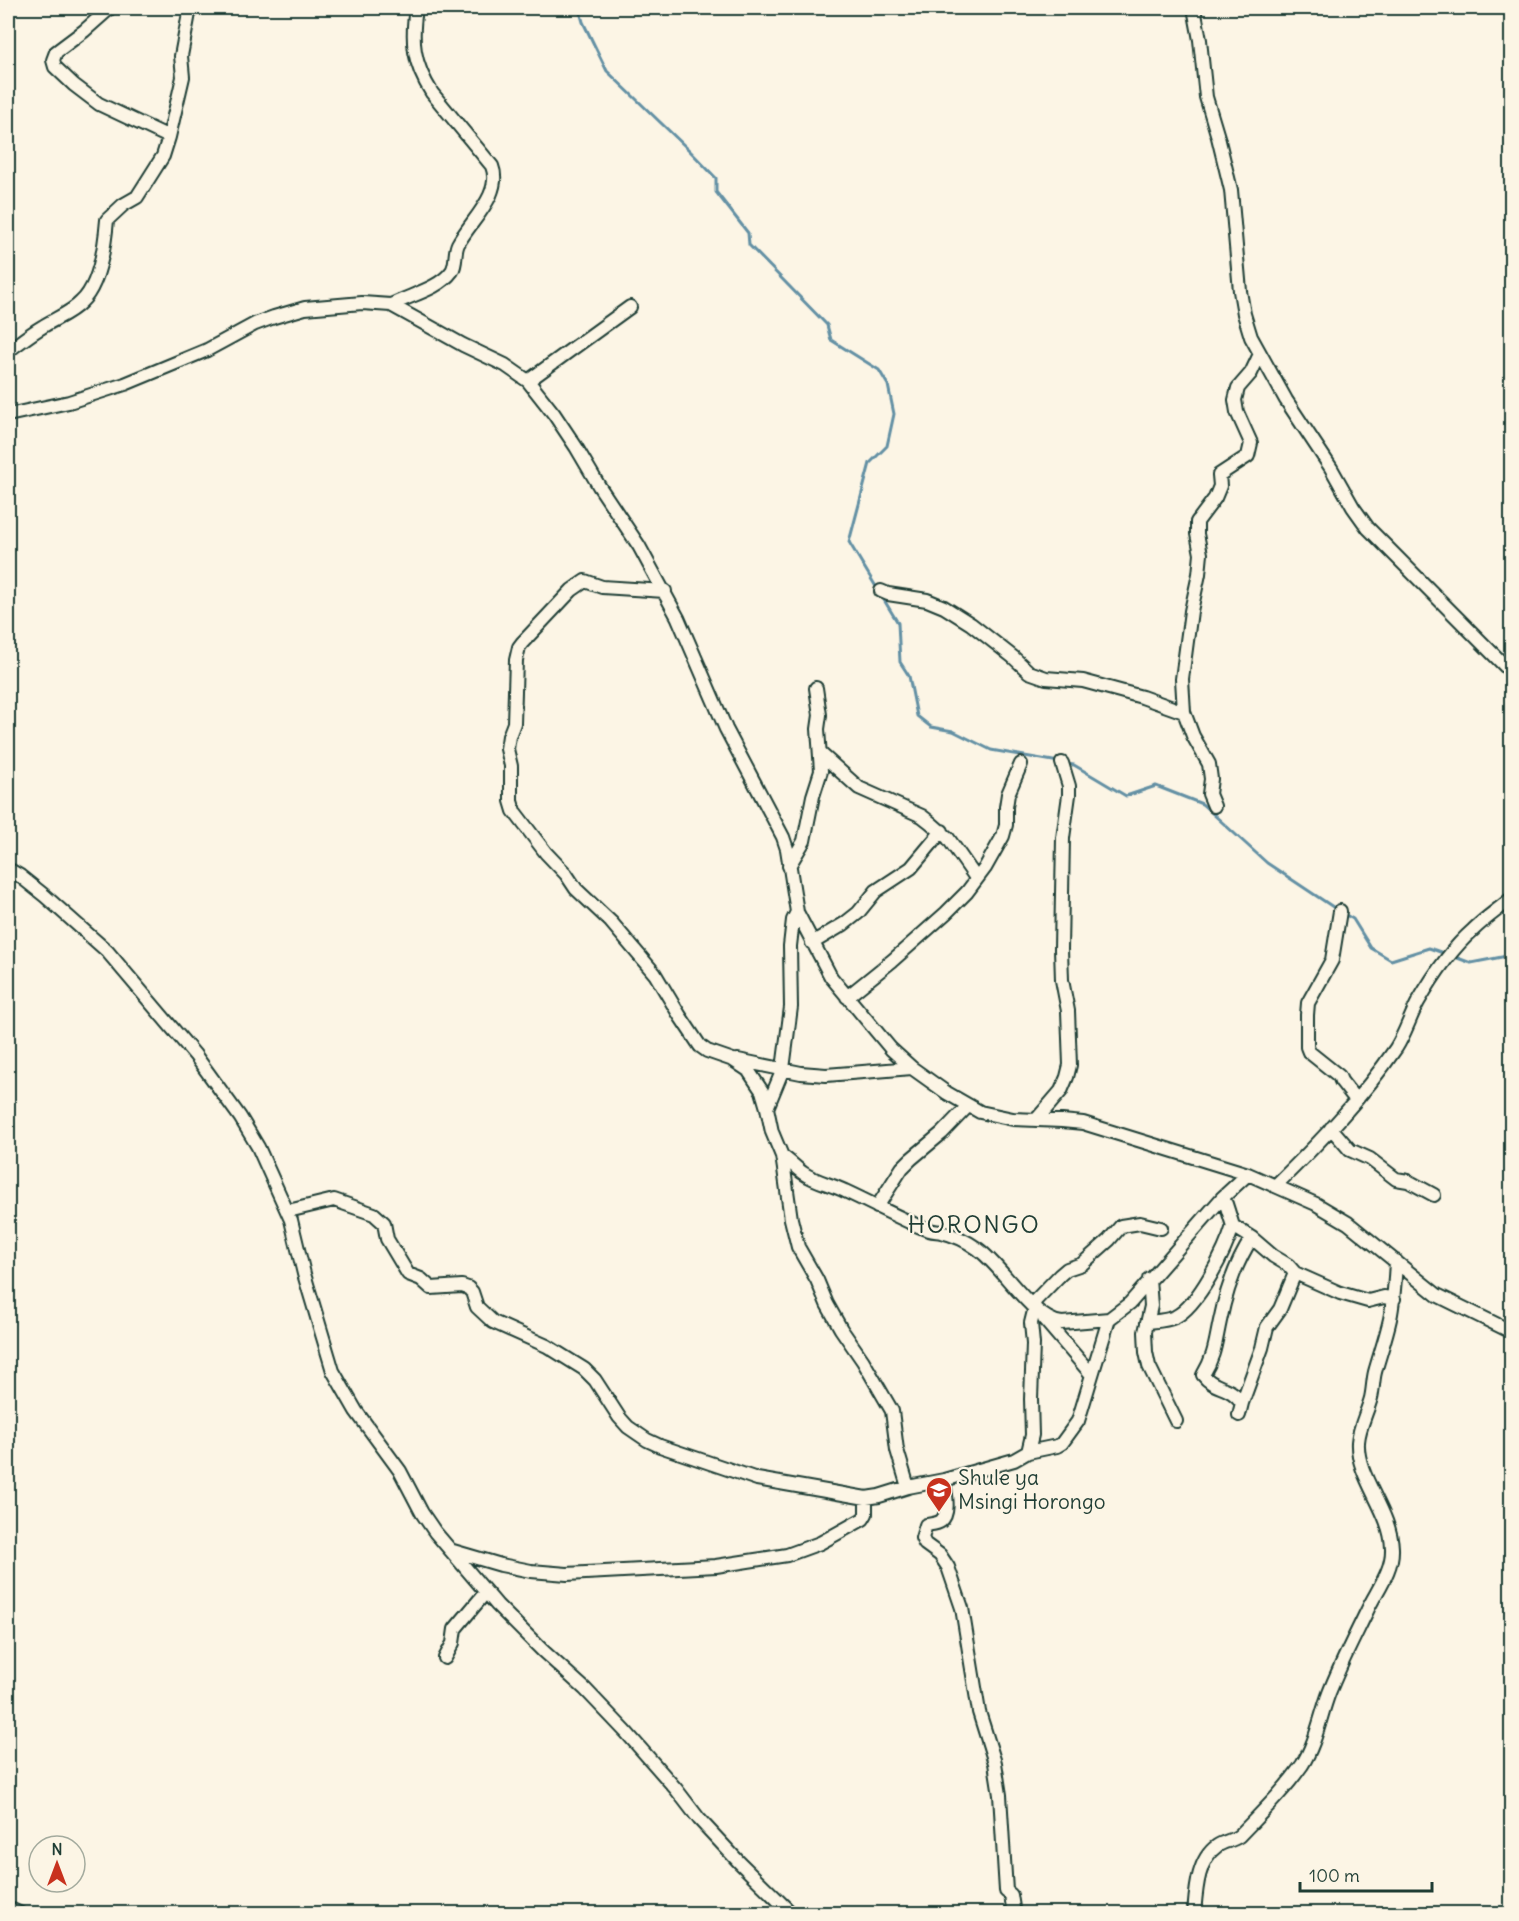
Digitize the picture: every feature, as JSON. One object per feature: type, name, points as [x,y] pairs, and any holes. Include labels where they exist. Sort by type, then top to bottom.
[{"type":"street","points":[[110,8],[56,52],[53,60],[55,67],[99,104],[170,136]]},
{"type":"street","points":[[8,351],[41,327],[80,304],[95,284],[105,238],[106,220],[123,205],[137,197],[162,156],[170,136],[183,77],[181,56],[190,8]]},
{"type":"street","points":[[8,415],[69,402],[152,374],[207,350],[274,316],[305,308],[362,303],[391,304],[435,285],[452,271],[457,245],[491,192],[494,176],[492,166],[424,81],[413,46],[412,31],[416,8]]},
{"type":"street","points":[[1194,8],[1206,97],[1231,190],[1240,291],[1251,337],[1353,507],[1368,528],[1512,673]]},
{"type":"street","points":[[391,304],[463,345],[505,365],[528,381],[554,414],[639,546],[665,591],[726,729],[783,837],[796,912],[812,943],[831,976],[891,1049],[912,1068],[968,1106],[992,1115],[1013,1119],[1083,1123],[1248,1174],[1276,1185],[1316,1204],[1348,1223],[1437,1295],[1512,1332]]},
{"type":"street","points":[[528,381],[630,307]]},
{"type":"street","points":[[1214,806],[1209,794],[1211,778],[1209,764],[1193,736],[1184,712],[1182,679],[1201,554],[1197,522],[1221,486],[1219,475],[1248,456],[1251,443],[1237,412],[1235,400],[1238,388],[1251,373],[1260,354]]},
{"type":"street","points":[[665,591],[602,587],[585,581],[573,590],[522,643],[516,660],[514,723],[507,749],[511,766],[511,801],[514,811],[576,889],[611,922],[655,974],[700,1046],[707,1051],[733,1060],[801,1073],[826,1075],[912,1068]]},
{"type":"street","points":[[881,591],[927,600],[944,607],[971,624],[1029,672],[1046,678],[1083,681],[1142,697],[1184,712]]},
{"type":"street","points":[[789,866],[804,841],[813,796],[821,771],[820,715],[816,688]]},
{"type":"street","points":[[820,754],[859,788],[922,816],[942,831],[976,878]]},
{"type":"street","points":[[1037,1119],[1061,1091],[1070,1065],[1068,1011],[1062,980],[1060,949],[1063,838],[1069,795],[1069,786],[1062,763]]},
{"type":"street","points":[[847,997],[946,913],[967,892],[985,868],[1003,836],[1008,794],[1021,764]]},
{"type":"street","points":[[812,943],[844,924],[858,913],[876,891],[911,868],[942,831]]},
{"type":"street","points":[[8,869],[92,936],[131,978],[195,1055],[240,1117],[258,1147],[288,1211],[333,1371],[356,1411],[400,1471],[422,1513],[435,1532],[486,1592],[618,1723],[734,1857],[792,1914]]},
{"type":"street","points":[[1276,1185],[1314,1148],[1356,1100],[1398,1045],[1417,1004],[1455,948],[1471,931],[1512,898]]},
{"type":"street","points":[[1340,911],[1332,960],[1308,1003],[1307,1047],[1311,1054],[1339,1076],[1356,1100]]},
{"type":"street","points":[[767,1108],[783,1069],[791,1007],[790,946],[796,912]]},
{"type":"street","points":[[733,1060],[748,1070],[762,1091],[772,1132],[782,1156],[789,1190],[791,1219],[798,1247],[818,1280],[827,1304],[841,1329],[892,1411],[897,1450],[908,1487]]},
{"type":"street","points":[[877,1207],[902,1168],[942,1133],[968,1106]]},
{"type":"street","points":[[1331,1128],[1350,1149],[1370,1159],[1396,1179],[1408,1181],[1434,1195]]},
{"type":"street","points":[[782,1156],[801,1172],[814,1179],[844,1190],[927,1230],[965,1240],[979,1249],[1035,1309],[1092,1376]]},
{"type":"street","points":[[1035,1309],[1054,1322],[1109,1319],[1130,1303],[1222,1198],[1248,1174]]},
{"type":"street","points":[[1222,1198],[1233,1226],[1252,1238],[1295,1273],[1340,1293],[1368,1301],[1384,1297],[1394,1299]]},
{"type":"street","points":[[288,1211],[334,1200],[375,1214],[384,1223],[387,1239],[408,1274],[421,1278],[431,1288],[462,1286],[468,1288],[481,1313],[493,1322],[547,1346],[584,1369],[596,1380],[619,1417],[628,1427],[660,1446],[757,1479],[866,1498],[944,1480],[1014,1460],[1028,1452],[1057,1446],[1066,1440],[1078,1421],[1109,1319]]},
{"type":"street","points":[[1028,1452],[1032,1435],[1033,1344],[1031,1323],[1035,1309],[1060,1275],[1067,1269],[1082,1264],[1122,1226],[1140,1223],[1161,1228]]},
{"type":"street","points":[[1147,1322],[1174,1317],[1202,1291],[1230,1237],[1233,1226]]},
{"type":"street","points":[[1252,1238],[1235,1268],[1222,1313],[1215,1352],[1203,1375],[1212,1383],[1236,1394],[1240,1408],[1262,1348],[1267,1327],[1280,1309],[1295,1273]]},
{"type":"street","points":[[1194,1914],[1198,1880],[1210,1853],[1221,1843],[1239,1836],[1275,1800],[1303,1763],[1315,1740],[1329,1692],[1378,1588],[1387,1574],[1393,1551],[1391,1530],[1359,1459],[1358,1443],[1394,1299],[1396,1260]]},
{"type":"street","points":[[1149,1279],[1150,1306],[1144,1336],[1149,1366],[1176,1421]]},
{"type":"street","points":[[944,1480],[945,1516],[939,1523],[926,1526],[922,1538],[925,1544],[940,1555],[948,1567],[962,1608],[979,1712],[995,1763],[1000,1796],[1006,1891],[1011,1895],[1014,1914]]},
{"type":"street","points":[[453,1551],[501,1565],[531,1571],[567,1574],[729,1565],[787,1555],[820,1543],[863,1519],[866,1514],[866,1498]]},
{"type":"street","points":[[445,1658],[453,1643],[455,1629],[486,1592]]},
{"type":"street","points":[[8,1908],[21,1914]]},
{"type":"waterway","points":[[579,8],[583,22],[607,71],[716,178],[716,192],[748,233],[749,245],[827,325],[831,340],[879,370],[888,385],[894,414],[887,446],[870,463],[849,542],[878,590]]},
{"type":"waterway","points":[[881,595],[898,623],[900,662],[909,676],[917,716],[931,727],[953,731],[991,750],[1059,762]]},
{"type":"waterway","points":[[1066,764],[1074,765],[1126,796],[1156,786],[1202,804],[1267,863],[1336,909]]},
{"type":"waterway","points":[[1344,914],[1353,919],[1371,948],[1391,960],[1429,948],[1446,954]]},
{"type":"waterway","points":[[1452,956],[1471,963],[1512,955]]},
{"type":"place","name":"Shule ya Msingi Horongo","points":[[939,1513]]},
{"type":"district","name":"HORONGO","points":[[974,1225]]}]
